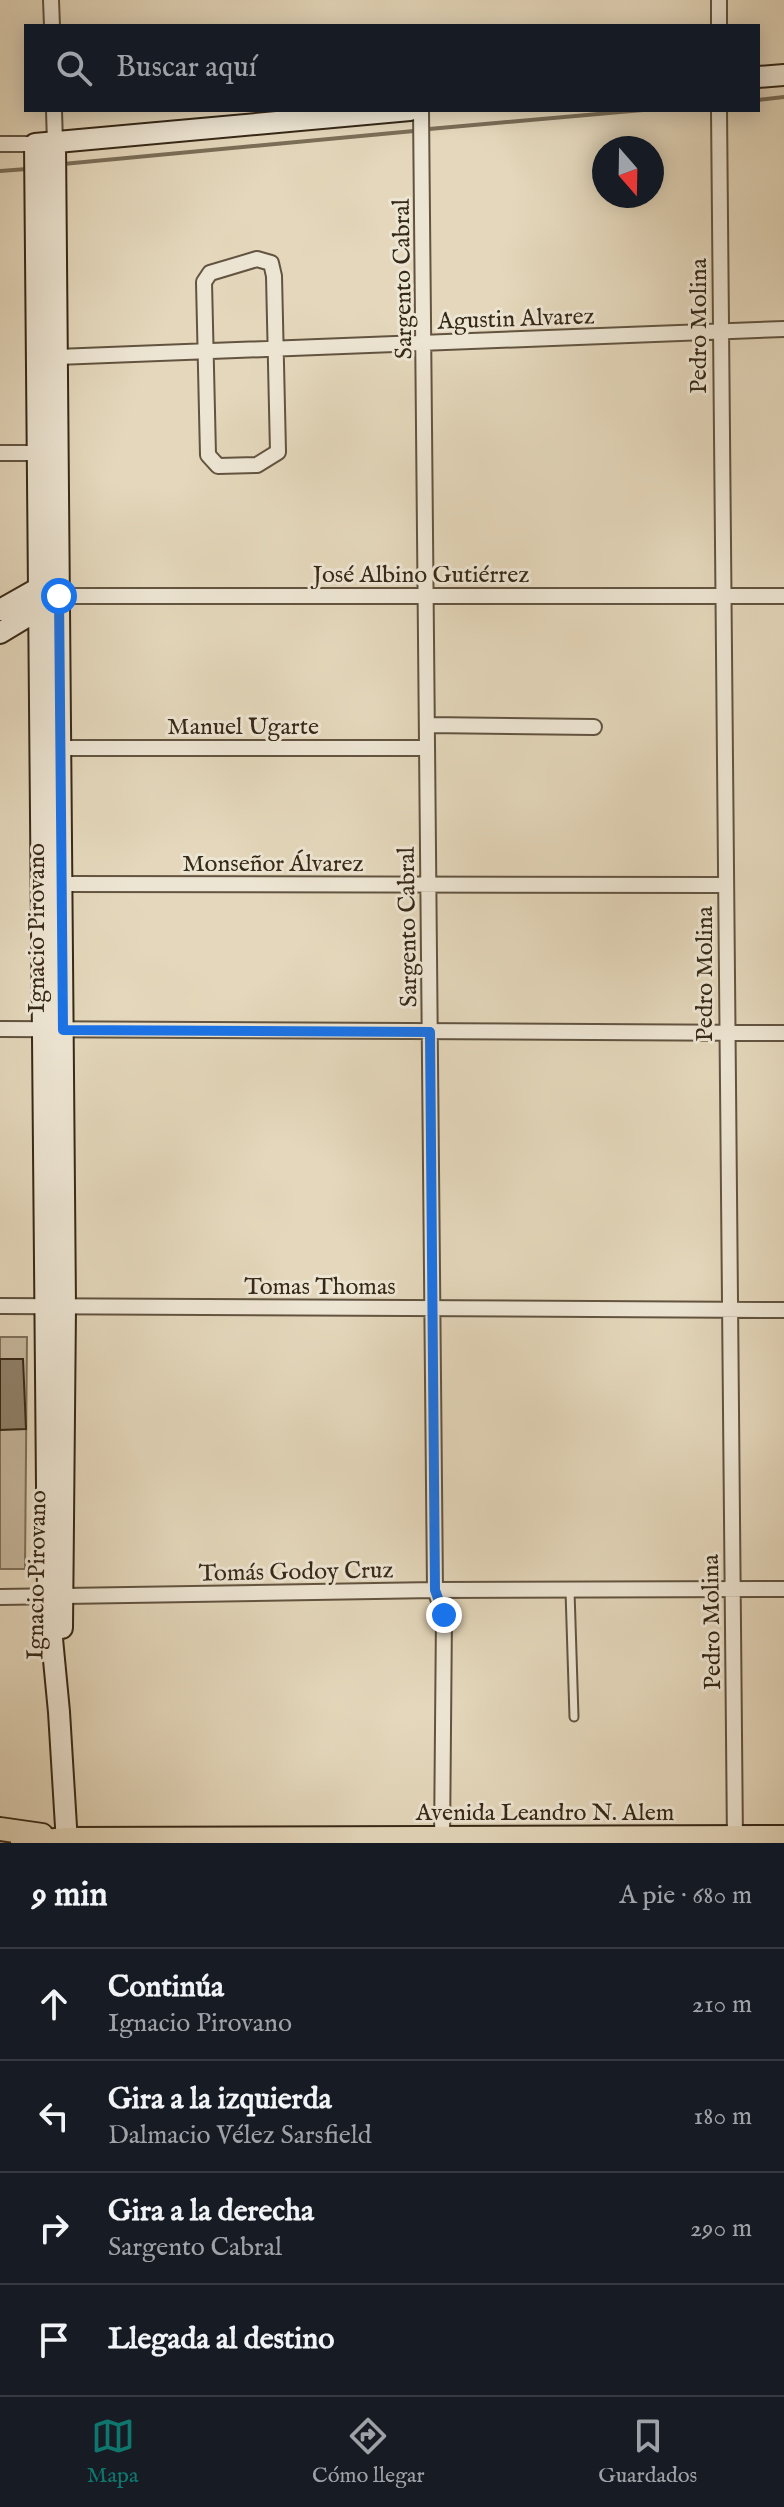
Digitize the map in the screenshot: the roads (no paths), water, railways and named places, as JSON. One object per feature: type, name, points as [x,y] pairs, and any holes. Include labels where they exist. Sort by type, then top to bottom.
[{"type":"main road","name":"Avenida Leandro N. Alem","points":[[0,1829],[67,1841]]},
{"type":"main road","name":"Avenida Leandro N. Alem","points":[[22,1843],[735,1840],[784,1837]]},
{"type":"street","points":[[51,0],[52,24]]},
{"type":"street","points":[[719,0],[719,24]]},
{"type":"street","points":[[760,77],[784,75]]},
{"type":"street","points":[[45,143],[53,112]]},
{"type":"street","points":[[0,144],[45,143],[388,112]]},
{"type":"street","name":"Sargento Cabral","points":[[421,112],[435,1590],[444,1615],[442,1840]]},
{"type":"street","name":"Pedro Molina","points":[[719,112],[735,1840]]},
{"type":"street","name":"Ignacio Pirovano","points":[[45,143],[57,357],[46,453],[59,596],[62,884],[53,1030]]},
{"type":"street","name":"Ignacio Pirovano","points":[[45,143],[46,453],[39,610],[53,1030],[56,1597],[67,1841]]},
{"type":"street","points":[[257,259],[271,263],[278,452],[257,465],[218,466],[208,455],[206,351],[204,282],[210,273],[257,259]]},
{"type":"street","name":"Agustin Alvarez","points":[[57,357],[784,329]]},
{"type":"street","points":[[0,453],[46,453]]},
{"type":"street","points":[[0,610],[39,588],[59,596]]},
{"type":"street","points":[[0,633],[59,596]]},
{"type":"street","name":"José Albino Gutiérrez","points":[[59,596],[784,596]]},
{"type":"street","points":[[427,725],[594,727]]},
{"type":"street","name":"Manuel Ugarte","points":[[60,748],[427,748]]},
{"type":"street","name":"Monseñor Álvarez","points":[[62,884],[725,885]]},
{"type":"street","points":[[0,1029],[784,1033]]},
{"type":"street","name":"Tomas Thomas","points":[[0,1306],[784,1310]]},
{"type":"street","name":"Tomás Godoy Cruz","points":[[0,1597],[435,1590],[784,1589]]},
{"type":"lane","points":[[570,1591],[574,1717]]},
{"type":"waterway","points":[[760,100],[784,97]]},
{"type":"waterway","points":[[429,129],[620,112]]},
{"type":"waterway","points":[[63,164],[414,131]]},
{"type":"waterway","points":[[0,171],[27,169]]}]
